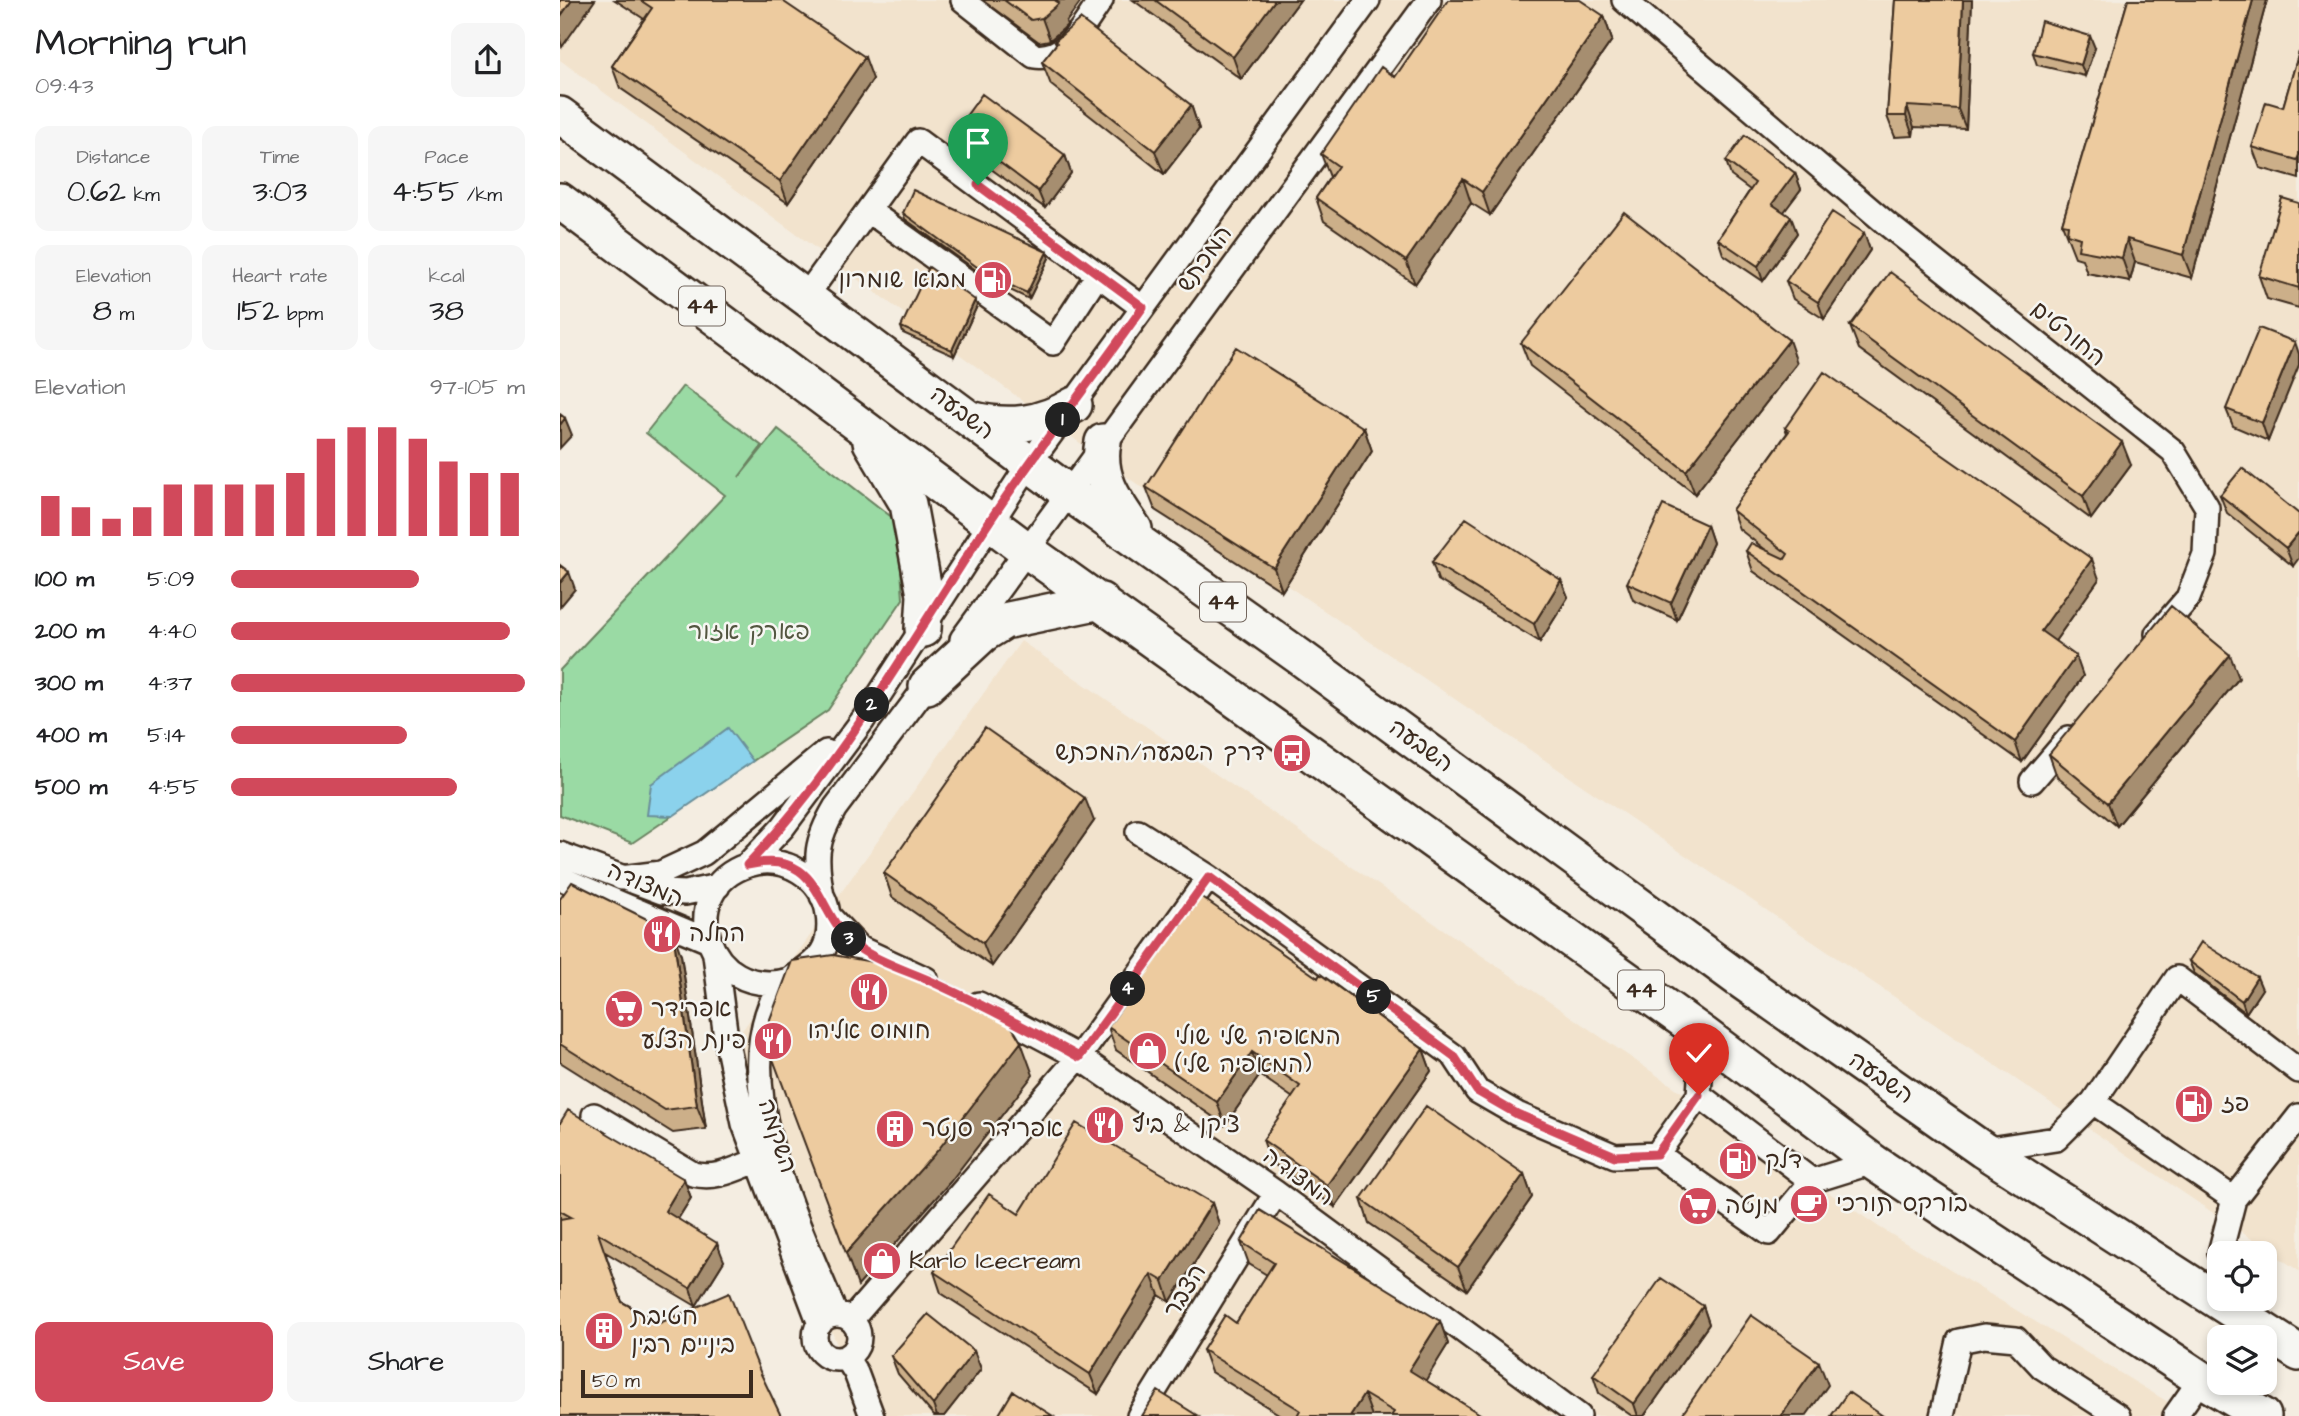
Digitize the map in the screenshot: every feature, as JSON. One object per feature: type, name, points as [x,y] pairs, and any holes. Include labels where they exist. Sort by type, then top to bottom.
[{"type":"highway","name":"השבעה","points":[[560,115],[807,295],[1029,464],[1739,979],[1983,1150],[2207,1288]]},
{"type":"highway","name":"44","points":[[560,201],[1028,551],[1703,1034],[1873,1162],[2201,1379],[2263,1416]]},
{"type":"highway","points":[[968,419],[990,425],[1020,425],[1056,416],[1074,405]]},
{"type":"highway","points":[[844,411],[872,443],[908,504],[925,594],[923,629]]},
{"type":"highway","points":[[1103,442],[1101,463],[1110,495],[1146,547]]},
{"type":"highway","points":[[927,686],[983,634],[1004,621],[1101,601]]},
{"type":"highway","name":"השבעה","points":[[2242,1311],[2299,1353]]},
{"type":"street","points":[[963,0],[1034,56],[1046,58],[1066,48],[1101,0]]},
{"type":"street","name":"המכתש","points":[[863,720],[1029,464],[1368,0]]},
{"type":"street","name":"המכתש","points":[[825,905],[816,852],[821,831],[1028,551],[1103,442],[1429,0]]},
{"type":"street","name":"החורטים","points":[[1624,0],[1887,223],[2173,452],[2207,507],[2204,554],[2188,598],[2145,649]]},
{"type":"street","points":[[807,295],[918,141],[1143,307]]},
{"type":"street","points":[[869,211],[1053,343],[1098,274]]},
{"type":"street","points":[[747,865],[767,862],[788,865],[806,875],[825,905],[827,937],[822,950],[799,974],[770,984],[748,981],[729,971],[712,948],[706,913],[718,887],[732,873],[747,865],[783,827],[863,720]]},
{"type":"street","points":[[621,878],[661,873],[704,853],[779,794],[863,720]]},
{"type":"street","points":[[2032,781],[2084,720]]},
{"type":"street","points":[[1139,832],[1209,877],[1454,1056],[1477,1091],[1517,1114],[1615,1156],[1657,1154],[1769,1233],[1812,1181],[1873,1162]]},
{"type":"street","name":"המצודה","points":[[560,854],[662,892],[685,893],[718,887]]},
{"type":"street","points":[[836,1320],[859,1340],[853,1353],[846,1357],[832,1358],[820,1351],[815,1338],[836,1320],[1079,1057],[1209,877]]},
{"type":"street","name":"המצודה","points":[[560,878],[712,948]]},
{"type":"street","name":"המצודה","points":[[825,905],[859,948],[948,989],[1079,1057],[1276,1193],[1579,1416]]},
{"type":"street","name":"השקמה","points":[[712,948],[734,1085],[756,1161],[836,1320]]},
{"type":"street","name":"המצודה","points":[[799,974],[826,961],[840,960],[948,989]]},
{"type":"street","name":"השקמה","points":[[799,974],[771,1003],[763,1031],[760,1066],[763,1108],[782,1179],[836,1320]]},
{"type":"street","points":[[1983,1150],[2056,1139],[2093,1102],[2177,978],[2299,1071]]},
{"type":"street","points":[[1657,1154],[1699,1095],[1703,1034]]},
{"type":"street","points":[[1699,1095],[1812,1181]]},
{"type":"street","points":[[2093,1102],[2234,1199]]},
{"type":"street","points":[[594,1115],[693,1174],[705,1177],[721,1175],[756,1161]]},
{"type":"street","points":[[2223,1241],[2234,1199],[2299,1116]]},
{"type":"street","name":"הצבר","points":[[1139,1416],[1276,1193]]},
{"type":"street","points":[[1942,1416],[1959,1341],[1984,1336],[2016,1339],[2042,1367],[2118,1416]]},
{"type":"street","points":[[846,1357],[856,1373],[872,1416]]},
{"type":"street","points":[[2175,1416],[2201,1379]]},
{"type":"shaded area","points":[[560,0],[2299,0],[2299,1271],[2277,1256],[2277,1241],[2255,1241],[1118,471],[560,60]]},
{"type":"shaded area","points":[[1021,641],[1879,1227],[2191,1416],[864,1416],[726,1053]]},
{"type":"green space","name":"פארק אזור","points":[[683,386],[762,446],[739,477],[778,429],[898,522],[903,599],[828,710],[632,843],[560,815],[560,670],[725,495],[646,433]]},
{"type":"water","points":[[728,728],[753,761],[673,816],[647,815],[651,784]]},
{"type":"building","points":[[560,0],[572,0],[560,17]]},
{"type":"building","points":[[640,0],[781,0],[865,57],[780,181],[612,66],[652,8]]},
{"type":"building","points":[[1004,0],[1057,0],[1059,3],[1042,18],[1031,20]]},
{"type":"building","points":[[1155,0],[1275,0],[1233,57]]},
{"type":"building","points":[[1448,0],[1580,0],[1604,16],[1482,192],[1463,179],[1406,261],[1316,198],[1338,166],[1321,154],[1381,67],[1395,77]]},
{"type":"building","points":[[1895,0],[1963,0],[1958,109],[1907,106],[1906,116],[1887,116]]},
{"type":"building","points":[[2128,0],[2253,0],[2183,255],[2127,239],[2122,258],[2078,250],[2080,238],[2067,234],[2068,225],[2062,224]]},
{"type":"building","points":[[1080,19],[1191,105],[1155,151],[1042,62],[1057,43],[1055,41]]},
{"type":"building","points":[[2041,21],[2090,36],[2081,65],[2033,53]]},
{"type":"building","points":[[2299,52],[2297,160],[2252,147],[2266,102],[2283,107]]},
{"type":"building","points":[[982,94],[1065,155],[1038,191],[956,130]]},
{"type":"building","points":[[1745,135],[1795,173],[1772,204],[1791,217],[1758,266],[1718,239],[1755,183],[1726,161]]},
{"type":"building","points":[[913,190],[1047,252],[1027,293],[988,275],[903,213]]},
{"type":"building","points":[[2282,198],[2299,203],[2299,288],[2259,276]]},
{"type":"building","points":[[1624,212],[1789,340],[1686,471],[1521,343]]},
{"type":"building","points":[[1832,212],[1864,233],[1818,302],[1786,281]]},
{"type":"building","points":[[929,267],[975,300],[952,350],[901,327]]},
{"type":"building","points":[[1890,272],[2122,442],[2083,496],[1850,326]]},
{"type":"building","points":[[2259,328],[2295,342],[2262,423],[2226,409]]},
{"type":"building","points":[[1236,347],[1364,428],[1274,568],[1146,487]]},
{"type":"building","points":[[1824,372],[2092,559],[2041,631],[2076,656],[2015,742],[1746,551],[1751,543],[1785,559],[1788,554],[1732,510],[1789,431],[1785,428]]},
{"type":"building","points":[[2242,468],[2299,514],[2299,532],[2286,548],[2220,495]]},
{"type":"building","points":[[1663,505],[1707,525],[1671,603],[1627,583]]},
{"type":"building","points":[[1466,518],[1561,580],[1534,624],[1432,562]]},
{"type":"building","points":[[560,565],[569,572],[560,583]]},
{"type":"building","points":[[2171,606],[2230,655],[2108,803],[2049,754]]},
{"type":"building","points":[[985,728],[1085,798],[983,943],[884,873]]},
{"type":"building","name":"אפרידר","points":[[572,882],[673,932],[697,1106],[665,1110],[560,1044],[560,899]]},
{"type":"building","points":[[1200,896],[1318,978],[1320,974],[1423,1049],[1327,1185],[1263,1140],[1300,1086],[1252,1052],[1217,1102],[1108,1027]]},
{"type":"building","points":[[2201,942],[2257,977],[2242,1001],[2189,961]]},
{"type":"building","name":"אפרידר סנטר","points":[[833,955],[913,969],[930,975],[1002,1010],[1021,1042],[938,1150],[846,1253],[764,1035],[792,961]]},
{"type":"building","points":[[1426,1106],[1524,1174],[1458,1267],[1361,1199]]},
{"type":"building","points":[[568,1110],[684,1179],[665,1211],[717,1243],[690,1288],[598,1233],[622,1302],[660,1323],[729,1293],[781,1416],[560,1416],[560,1219],[571,1217],[560,1211],[560,1123]]},
{"type":"building","points":[[1076,1123],[1212,1203],[1163,1281],[1151,1274],[1090,1374],[934,1272],[989,1194],[1019,1214]]},
{"type":"building","points":[[1260,1210],[1440,1321],[1409,1370],[1483,1416],[1391,1416],[1394,1412],[1364,1394],[1350,1416],[1297,1416],[1300,1410],[1203,1350],[1225,1315],[1236,1323],[1274,1263],[1241,1242]]},
{"type":"building","points":[[1661,1278],[1703,1306],[1634,1404],[1593,1375]]},
{"type":"building","points":[[928,1314],[974,1351],[933,1405],[891,1356]]},
{"type":"building","points":[[1751,1315],[1819,1362],[1781,1416],[1681,1416]]},
{"type":"building","points":[[1013,1391],[1053,1416],[998,1416]]},
{"type":"building","points":[[1158,1391],[1198,1416],[1142,1416]]},
{"type":"building","points":[[1848,1392],[1883,1416],[1831,1416]]},
{"type":"place","name":"מבוא שומרון","points":[[993,280]]},
{"type":"place","name":"דרך השבעה/המכתש","points":[[1292,753]]},
{"type":"place","name":"החלה","points":[[662,934]]},
{"type":"place","name":"חומוס אליהו","points":[[869,992]]},
{"type":"place","name":"אפרידר","points":[[624,1009]]},
{"type":"place","name":"פינת הצלע","points":[[773,1041]]},
{"type":"place","name":"המאפיה שלי שולי (המאפיה שלי)","points":[[1148,1051]]},
{"type":"place","name":"פז","points":[[2194,1104]]},
{"type":"place","name":"ציקן & ביף","points":[[1105,1125]]},
{"type":"place","name":"אפרידר סנטר","points":[[895,1129]]},
{"type":"place","name":"דלק","points":[[1738,1161]]},
{"type":"place","name":"בורקס תורכי","points":[[1809,1204]]},
{"type":"place","name":"מנטה","points":[[1698,1206]]},
{"type":"place","name":"Karlo Icecream","points":[[882,1261]]},
{"type":"place","name":"חטיבת ביניים רבין","points":[[604,1331]]},
{"type":"route","points":[[978,185],[1143,307],[990,521],[863,720],[783,827],[747,865],[760,862],[777,863],[801,872],[817,886],[828,915],[859,948],[1010,1018],[1079,1057],[1209,877],[1454,1056],[1477,1091],[1517,1114],[1581,1143],[1615,1156],[1657,1154],[1699,1095]]}]
